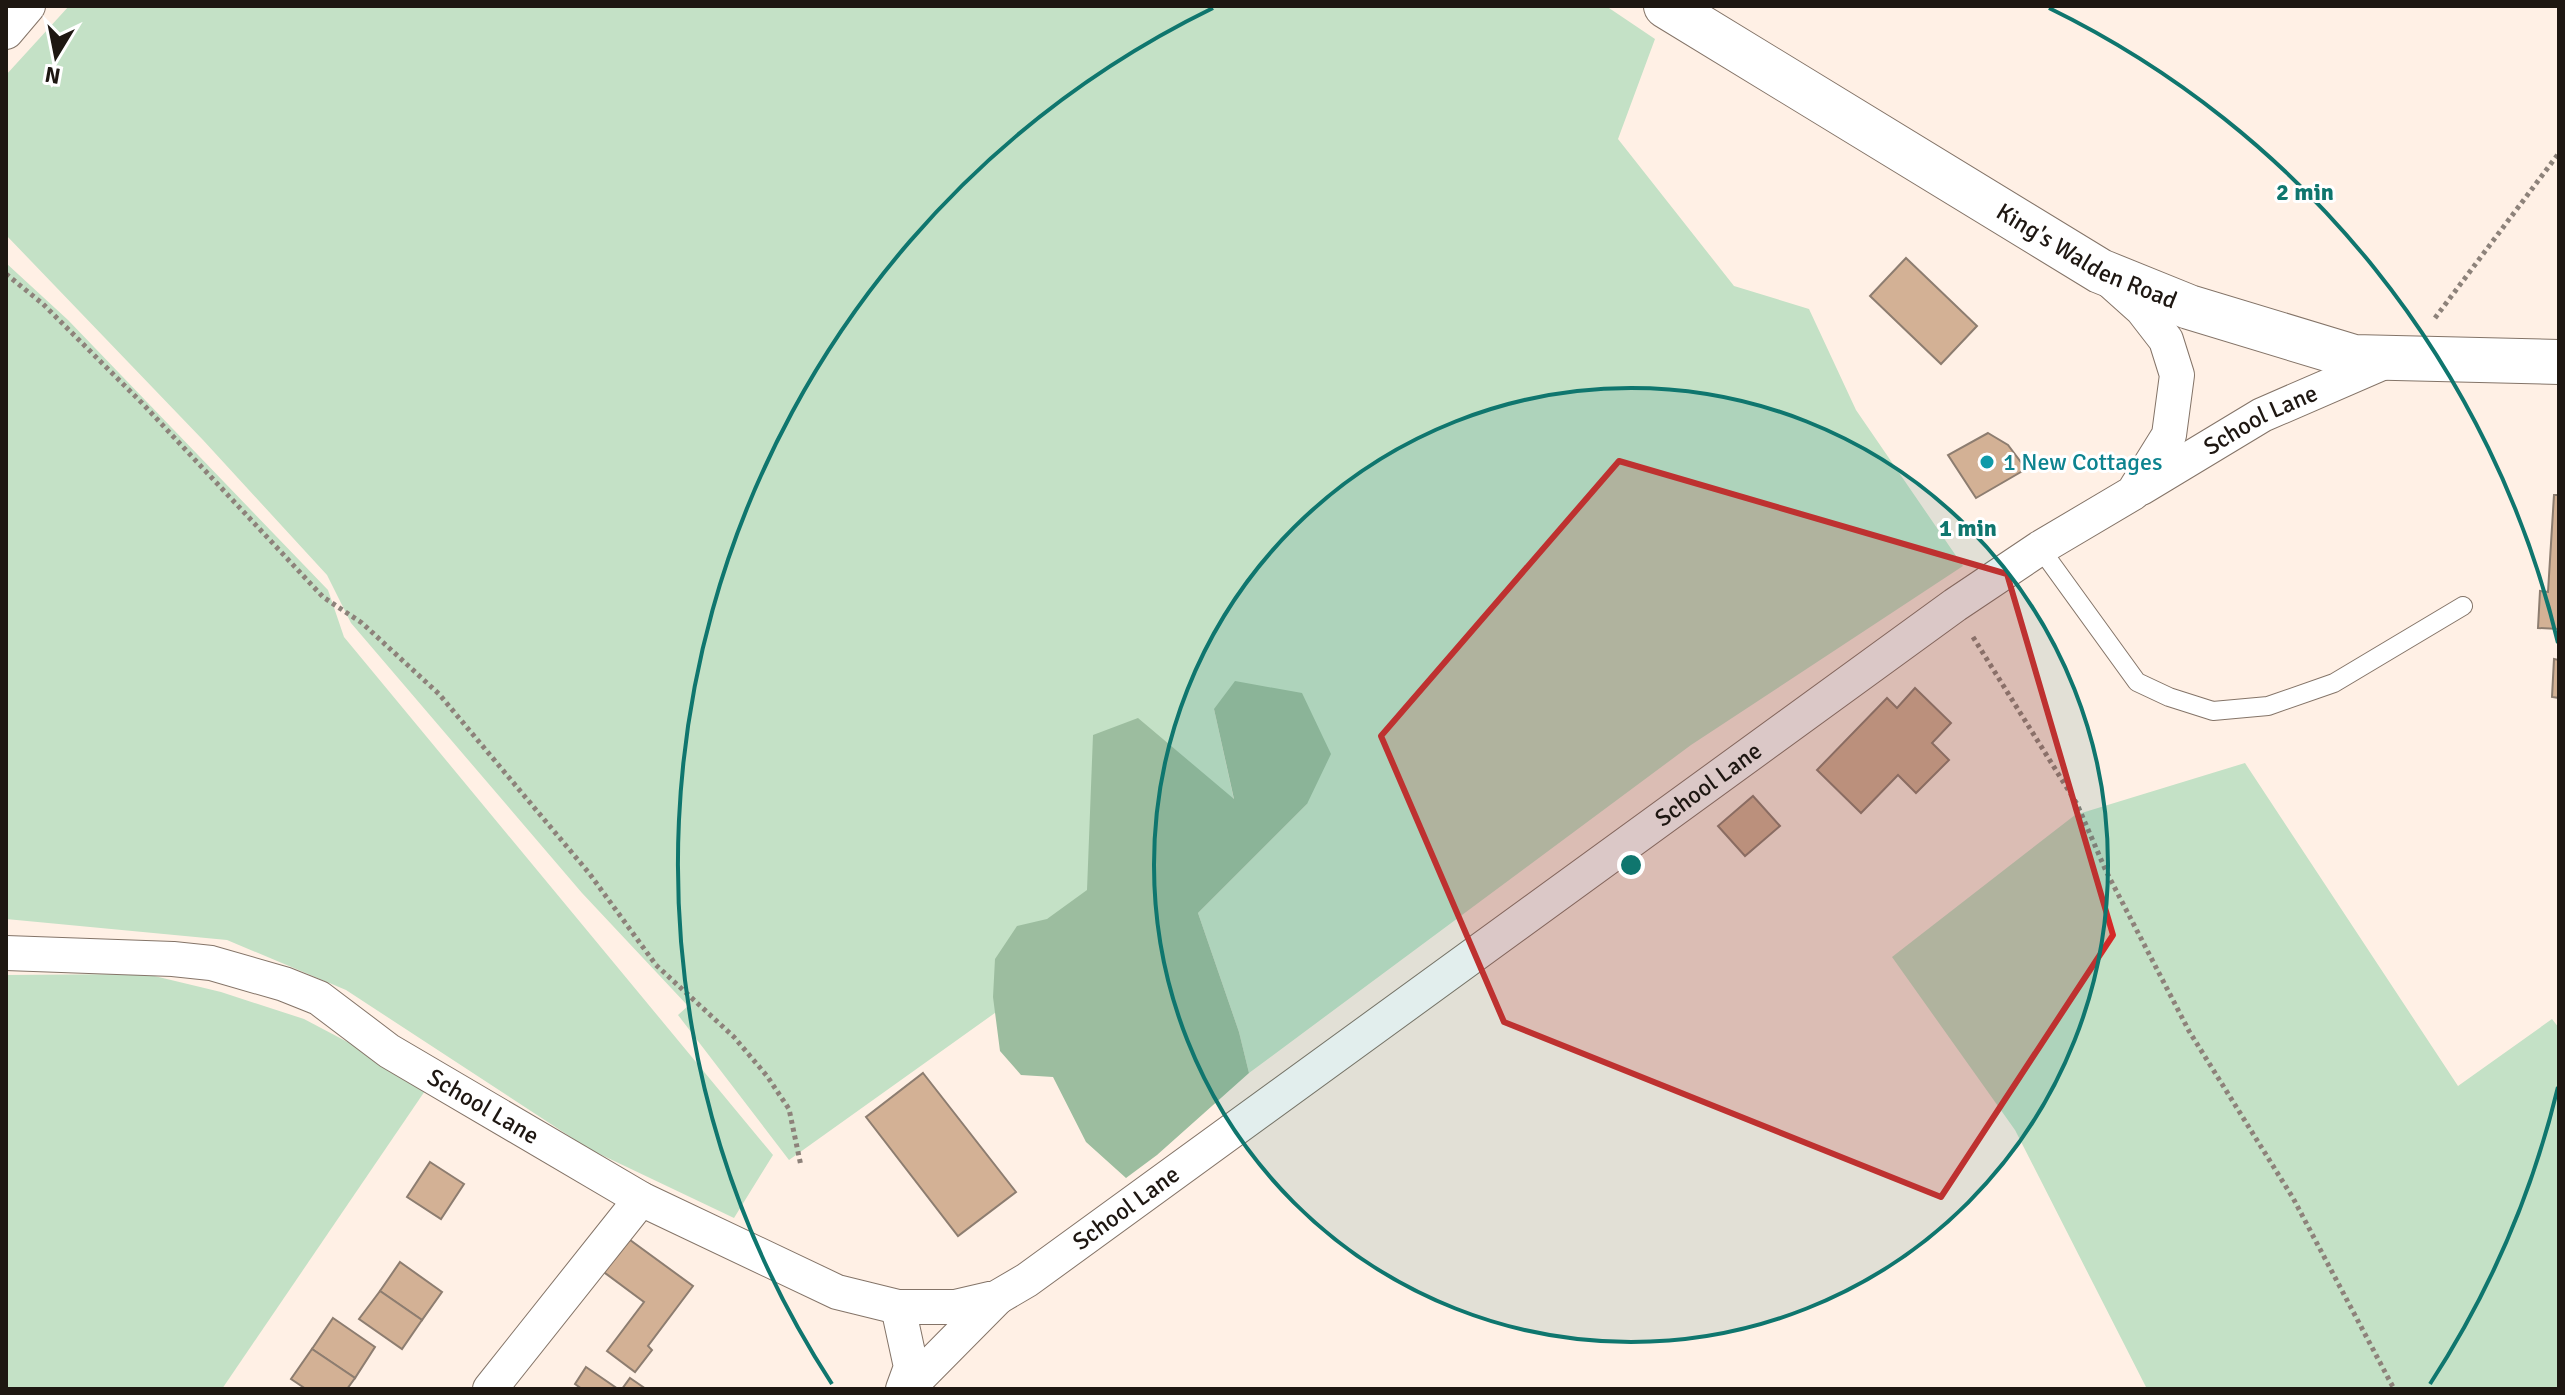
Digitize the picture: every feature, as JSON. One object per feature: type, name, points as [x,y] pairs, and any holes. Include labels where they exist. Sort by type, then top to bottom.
[{"type":"street","points":[[6,32],[28,6]]},
{"type":"street","name":"King's Walden Road","points":[[1666,6],[2100,271],[2189,307],[2354,357],[2559,362]]},
{"type":"street","name":"School Lane","points":[[2100,271],[2142,309],[2166,340],[2177,375],[2169,435],[2133,493]]},
{"type":"street","name":"School Lane","points":[[6,953],[211,963],[284,984],[319,998],[389,1051],[641,1199],[837,1292],[898,1307],[955,1307],[998,1297],[1258,1113],[1955,605],[2040,548],[2262,415],[2397,358]]},
{"type":"street","points":[[490,1389],[641,1199]]},
{"type":"street","points":[[905,1389],[998,1297]]},
{"type":"street","points":[[898,1307],[911,1367],[905,1389]]},
{"type":"lane","points":[[2040,548],[2137,682],[2169,697],[2213,711],[2268,706],[2334,683],[2463,606]]},
{"type":"path","points":[[2397,358],[2559,153]]},
{"type":"path","points":[[6,274],[43,304],[142,403],[323,597],[362,623],[439,694],[589,873],[656,965],[734,1037],[767,1076],[789,1109],[801,1166]]},
{"type":"path","points":[[1955,605],[2077,804],[2106,871],[2189,1031],[2293,1198],[2394,1389]]},
{"type":"highlighted area","points":[[1619,461],[2007,574],[2113,935],[1941,1197],[1504,1022],[1381,736]]},
{"type":"green space","points":[[69,6],[1606,6],[1655,39],[1618,139],[1734,286],[1809,309],[1856,410],[1963,566],[1691,745],[1249,1073],[1239,1032],[1198,913],[1307,804],[1214,709],[1234,800],[1233,843],[789,1160],[678,1015],[688,1006],[582,893],[351,623],[327,575],[203,440],[6,235],[6,75]]},
{"type":"green space","points":[[6,263],[68,320],[328,590],[344,637],[773,1155],[734,1218],[589,1149],[346,990],[227,940],[6,919]]},
{"type":"green space","points":[[1235,681],[1302,693],[1331,754],[1307,804],[1198,913],[1239,1032],[1249,1073],[1157,1155],[1126,1178],[1086,1142],[1053,1077],[1021,1075],[1000,1051],[993,997],[995,959],[1017,926],[1047,919],[1087,890],[1093,735],[1138,718],[1234,799],[1214,709]]},
{"type":"green space","points":[[2245,763],[2458,1086],[2552,1019],[2559,1028],[2559,1389],[2147,1389],[2015,1130],[1892,957],[2075,815]]},
{"type":"green space","points":[[146,974],[221,992],[304,1019],[429,1085],[222,1389],[6,1389],[6,975]]},
{"type":"building","points":[[1906,258],[1977,326],[1941,364],[1870,296]]},
{"type":"building","name":"1 New Cottages","points":[[1988,433],[2008,445],[2026,469],[1976,498],[1948,455]]},
{"type":"building","points":[[2554,495],[2559,495],[2559,629],[2538,628],[2540,591],[2548,592]]},
{"type":"building","points":[[2554,659],[2559,660],[2559,698],[2552,697]]},
{"type":"building","points":[[1915,688],[1951,723],[1932,743],[1949,760],[1916,793],[1898,775],[1861,813],[1817,770],[1887,698],[1897,708]]},
{"type":"building","points":[[1753,796],[1780,826],[1745,856],[1718,826]]},
{"type":"building","points":[[923,1073],[1016,1192],[958,1236],[866,1117]]},
{"type":"building","points":[[430,1162],[464,1184],[441,1219],[407,1197]]},
{"type":"building","points":[[626,1237],[693,1286],[648,1346],[652,1350],[635,1372],[607,1351],[644,1302],[601,1270]]},
{"type":"building","points":[[400,1262],[442,1292],[422,1320],[380,1291]]},
{"type":"building","points":[[380,1291],[422,1320],[402,1349],[359,1319]]},
{"type":"building","points":[[333,1318],[375,1347],[355,1378],[312,1349]]},
{"type":"building","points":[[312,1349],[355,1378],[347,1389],[306,1389],[291,1379]]},
{"type":"building","points":[[586,1367],[618,1389],[582,1389],[575,1384]]},
{"type":"building","points":[[630,1378],[646,1389],[622,1389]]},
{"type":"place","name":"1 New Cottages","points":[[1987,462]]}]
